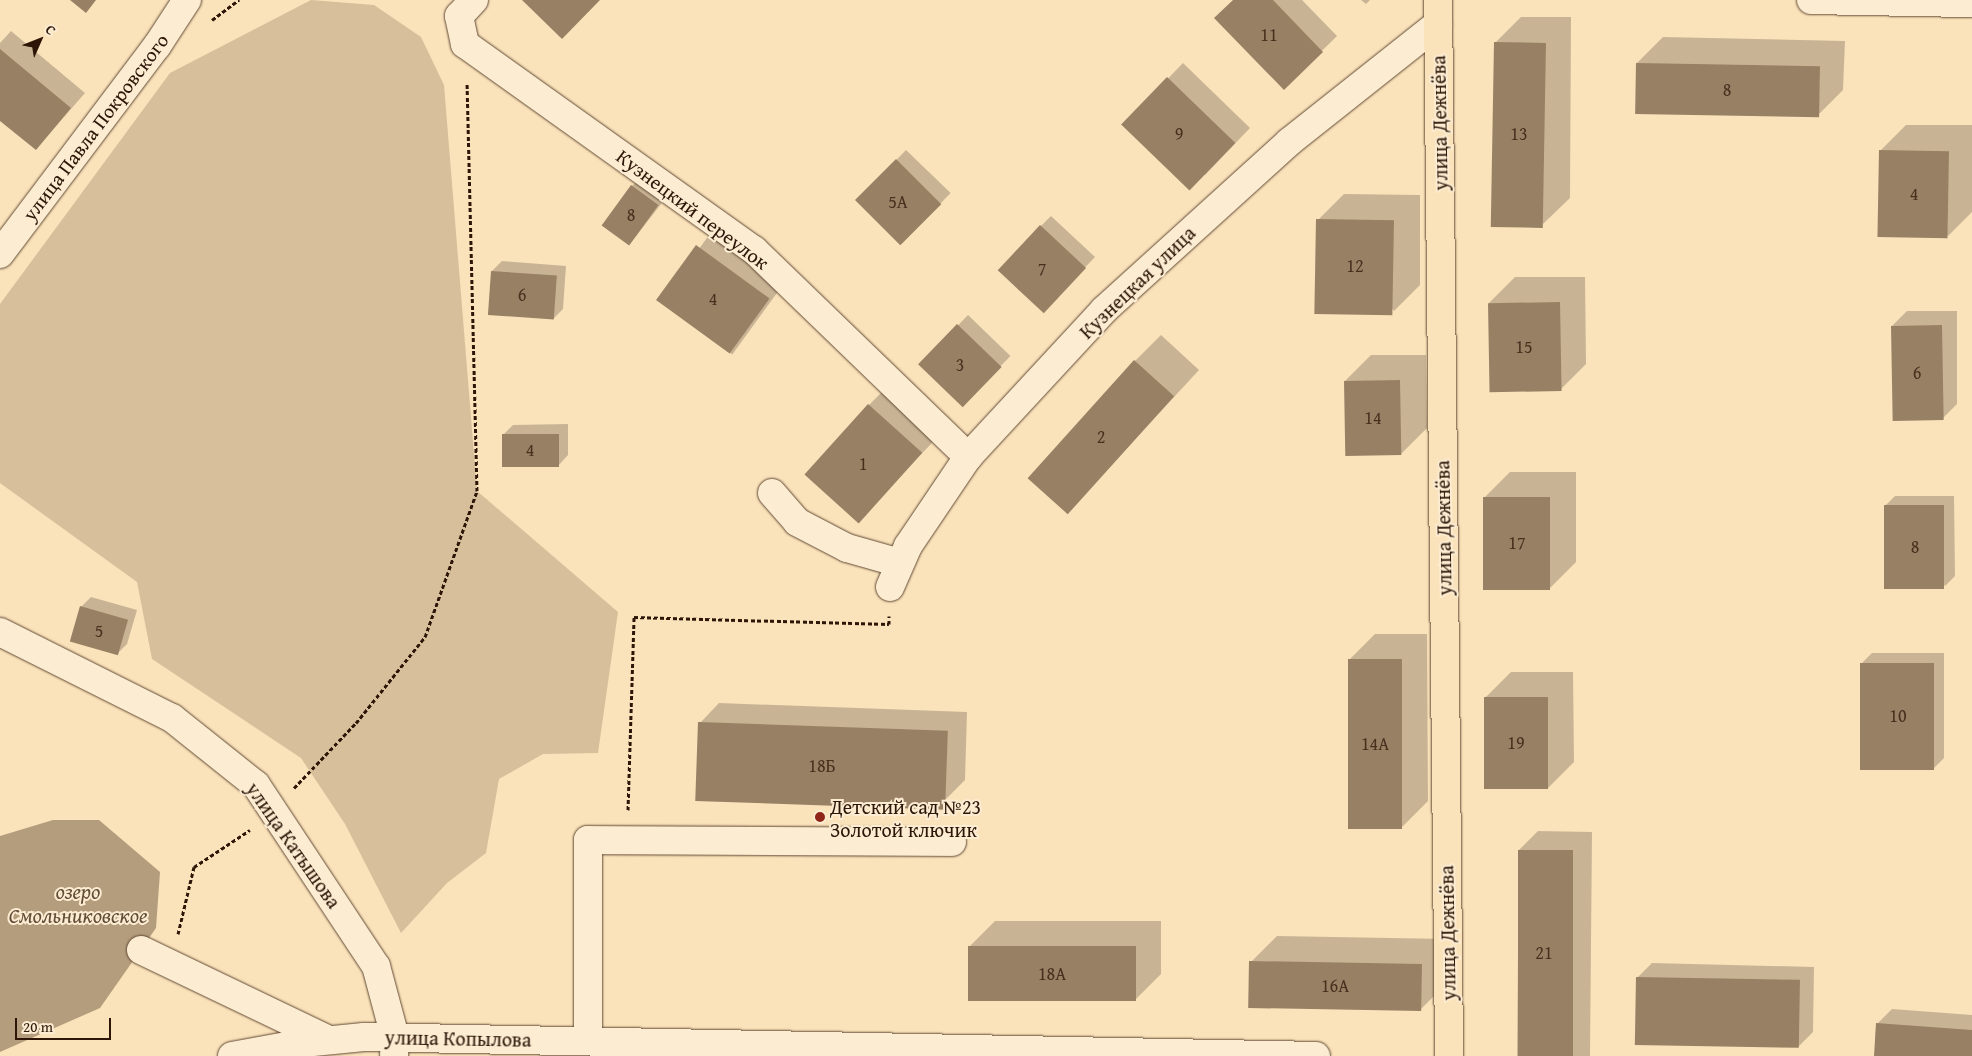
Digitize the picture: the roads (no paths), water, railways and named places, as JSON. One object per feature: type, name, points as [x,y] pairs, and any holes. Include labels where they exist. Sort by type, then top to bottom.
[{"type":"main road","name":"улица Дежнёва","points":[[1438,12],[1449,1056]]},
{"type":"street","name":"улица Павла Покровского","points":[[0,254],[157,46],[188,0]]},
{"type":"street","points":[[1811,0],[1972,3]]},
{"type":"street","name":"Кузнецкий переулок","points":[[467,8],[466,44],[754,250],[968,457]]},
{"type":"street","name":"Кузнецкая улица","points":[[772,493],[797,522],[895,575],[908,546],[968,457],[1104,310],[1289,142],[1438,12]]},
{"type":"street","name":"улица Катышова","points":[[0,632],[172,718],[256,785],[376,966],[394,1047]]},
{"type":"street","points":[[588,1041],[588,840],[952,842]]},
{"type":"street","points":[[153,955],[329,1040]]},
{"type":"street","name":"улица Копылова","points":[[232,1056],[329,1040],[394,1047],[588,1041],[685,1049],[1316,1056]]},
{"type":"water","name":"озеро Смольниковское","points":[[53,820],[99,820],[160,872],[156,928],[100,1008],[0,1052],[0,836]]},
{"type":"place","name":"Детский сад №23 Золотой ключик","points":[[820,817]]}]
